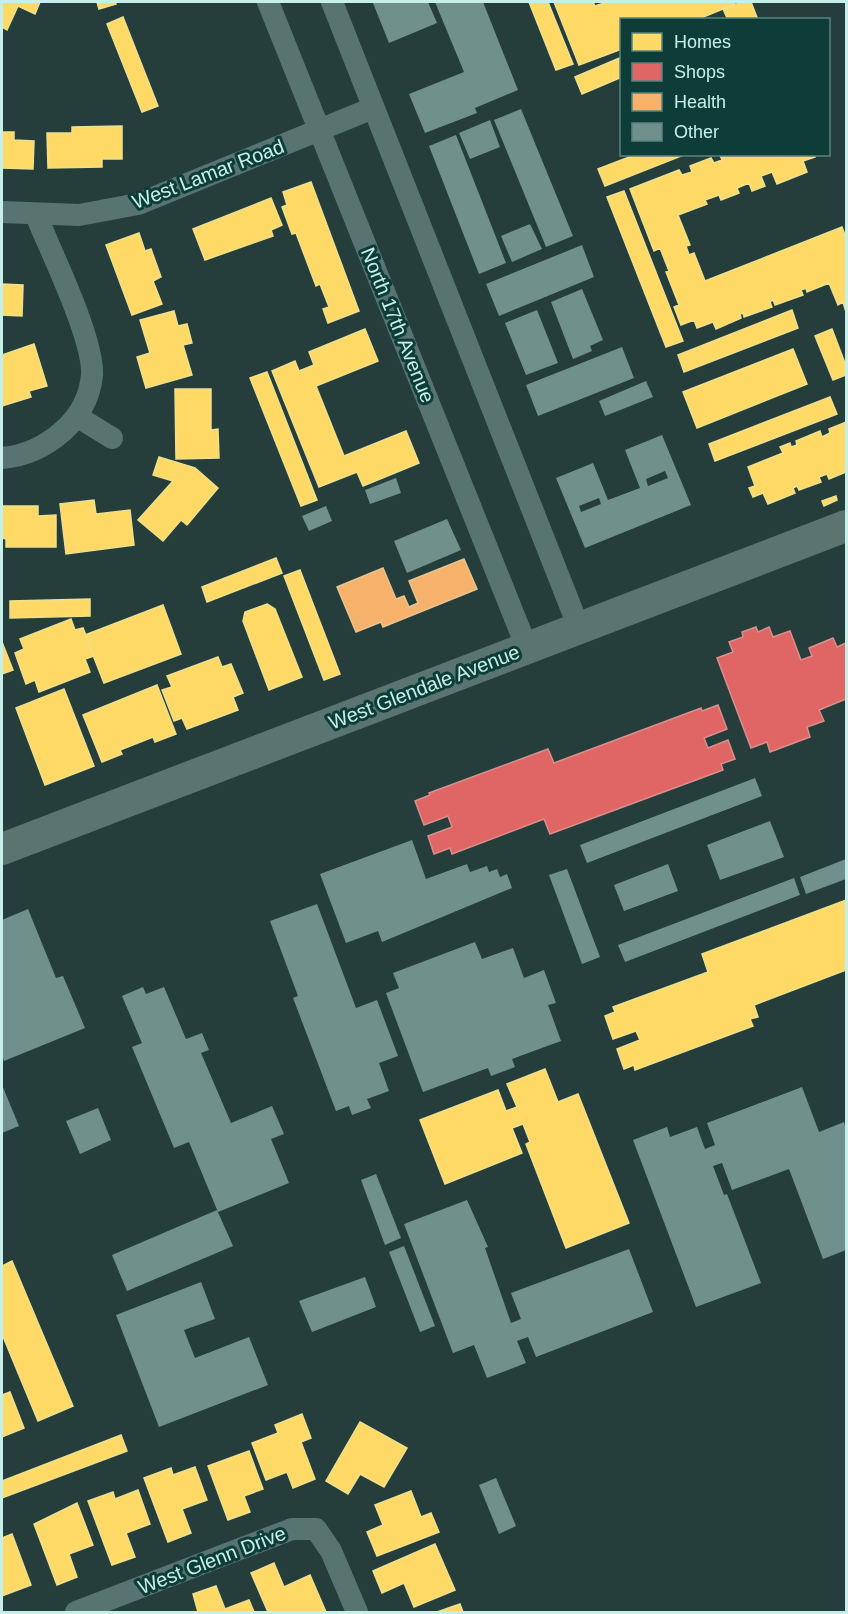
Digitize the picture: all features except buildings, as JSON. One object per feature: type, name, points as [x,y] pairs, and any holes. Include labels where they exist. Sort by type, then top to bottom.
[{"type":"main road","name":"West Glendale Avenue","points":[[2,849],[846,526]]},
{"type":"street","name":"North 17th Avenue","points":[[268,2],[527,648]]},
{"type":"street","points":[[332,2],[579,628]]},
{"type":"street","name":"West Lamar Road","points":[[2,212],[79,215],[138,204],[373,108]]},
{"type":"street","points":[[2,458],[20,456],[39,449],[78,417],[92,375],[72,302],[36,215]]},
{"type":"street","points":[[78,417],[112,438]]},
{"type":"street","name":"West Glenn Drive","points":[[76,1612],[292,1529],[316,1529],[331,1551],[357,1612]]}]
